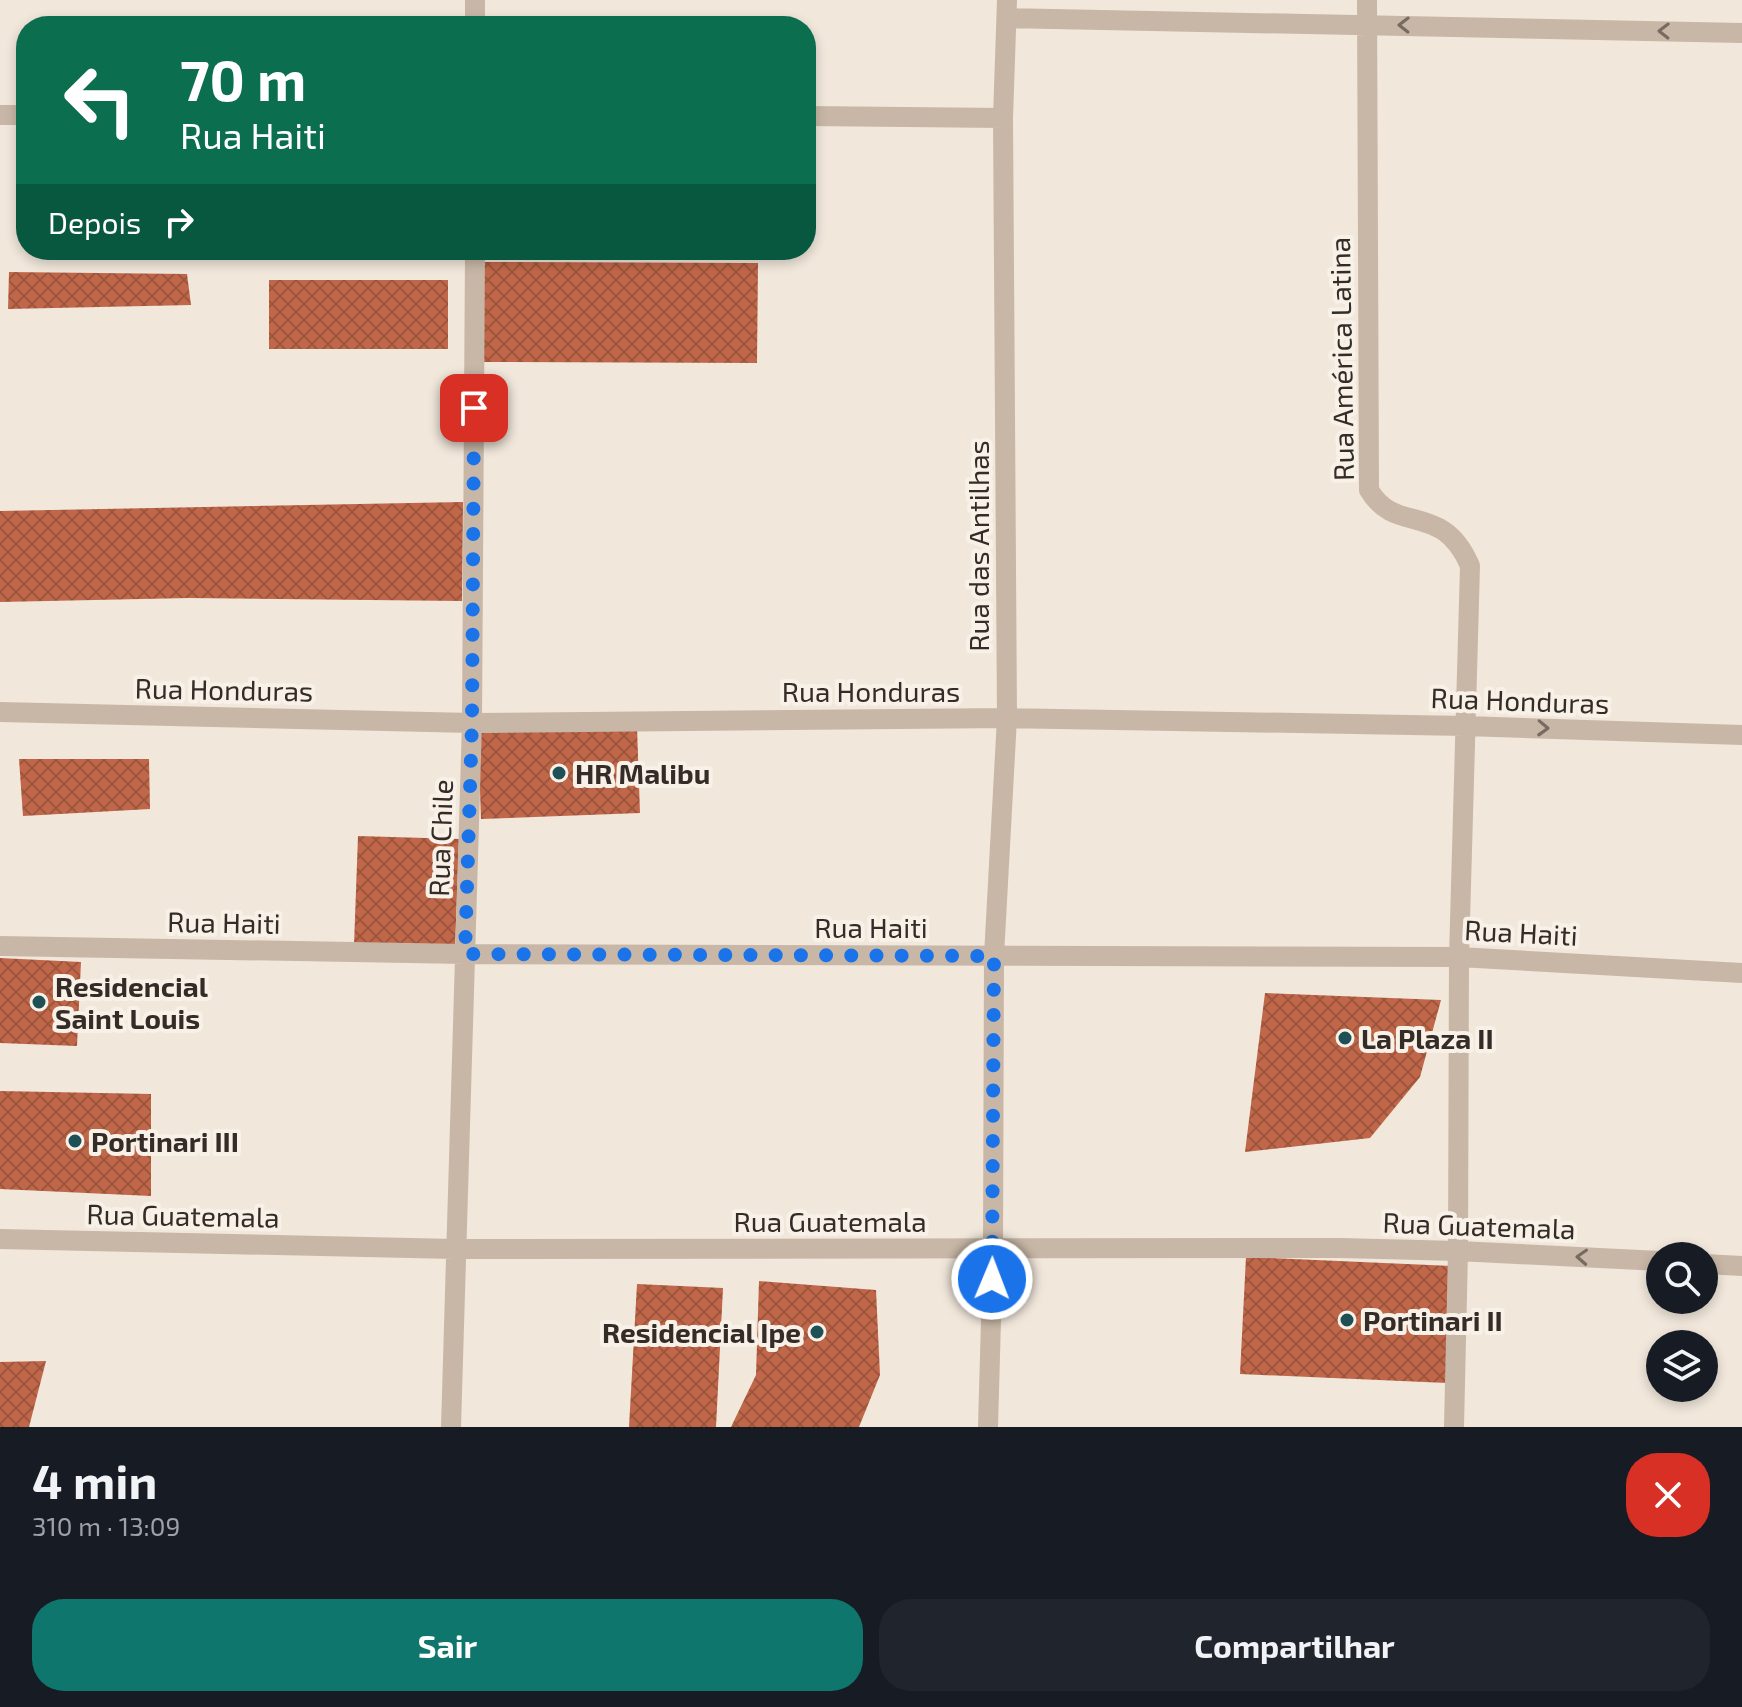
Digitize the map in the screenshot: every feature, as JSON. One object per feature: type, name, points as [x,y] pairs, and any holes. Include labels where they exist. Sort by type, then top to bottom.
[{"type":"street","name":"Rua América Latina","points":[[1367,0],[1369,490],[1374,499],[1391,513],[1430,522],[1444,530],[1464,550],[1470,566],[1459,957],[1454,1427]]},
{"type":"street","points":[[1007,9],[1367,24],[1742,33]]},
{"type":"street","name":"Rua das Antilhas","points":[[988,1427],[993,1249],[994,956],[1007,718],[1003,118],[1007,9]]},
{"type":"street","points":[[816,116],[1003,118]]},
{"type":"street","name":"Rua Chile","points":[[451,1427],[472,723],[475,260]]},
{"type":"street","name":"Rua Honduras","points":[[0,712],[472,723],[1007,718],[1465,726],[1742,735]]},
{"type":"street","name":"Rua Haiti","points":[[0,946],[465,954],[1459,957],[1742,973]]},
{"type":"street","name":"Rua Guatemala","points":[[0,1239],[455,1249],[1341,1248],[1646,1260]]},
{"type":"street","points":[[1718,1265],[1742,1266]]},
{"type":"building","points":[[484,262],[758,263],[757,363],[483,362]]},
{"type":"building","points":[[9,272],[187,274],[191,305],[8,309]]},
{"type":"building","points":[[269,280],[448,280],[448,349],[269,349]]},
{"type":"building","points":[[463,502],[462,601],[189,598],[0,602],[0,511]]},
{"type":"building","name":"HR Malibu","points":[[637,727],[640,813],[481,819],[478,733]]},
{"type":"building","points":[[19,759],[149,759],[150,809],[23,816]]},
{"type":"building","points":[[358,836],[459,839],[455,949],[354,945]]},
{"type":"building","name":"Residencial Saint Louis","points":[[0,958],[81,962],[77,1046],[0,1043]]},
{"type":"building","name":"La Plaza II","points":[[1265,993],[1441,1000],[1420,1077],[1370,1138],[1245,1152]]},
{"type":"building","name":"Portinari III","points":[[0,1091],[151,1094],[151,1196],[0,1189]]},
{"type":"building","name":"Portinari II","points":[[1246,1257],[1452,1266],[1447,1383],[1240,1374]]},
{"type":"building","name":"Residencial Ipe","points":[[759,1281],[876,1290],[880,1375],[859,1427],[731,1427],[756,1375]]},
{"type":"building","points":[[637,1284],[723,1288],[716,1427],[629,1427]]},
{"type":"building","points":[[46,1361],[29,1427],[0,1427],[0,1362]]},
{"type":"place","name":"HR Malibu","points":[[559,773]]},
{"type":"place","name":"Residencial Saint Louis","points":[[39,1002]]},
{"type":"place","name":"La Plaza II","points":[[1345,1038]]},
{"type":"place","name":"Portinari III","points":[[75,1141]]},
{"type":"place","name":"Portinari II","points":[[1347,1320]]},
{"type":"place","name":"Residencial Ipe","points":[[817,1332]]},
{"type":"route","points":[[474,408],[472,723],[465,954],[994,956],[992,1279]]}]
